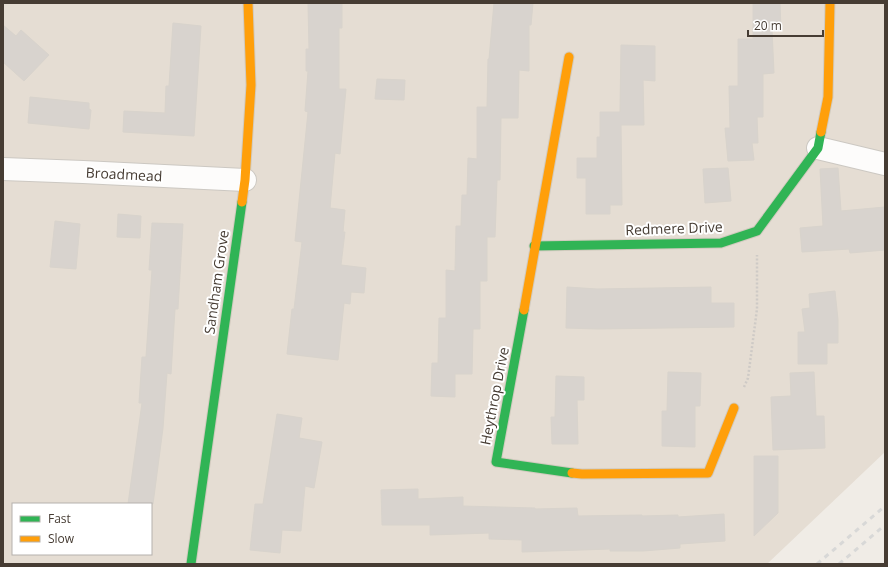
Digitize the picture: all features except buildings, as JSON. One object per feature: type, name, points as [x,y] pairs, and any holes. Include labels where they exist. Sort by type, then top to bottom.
[{"type":"street","name":"Sandham Grove","points":[[191,564],[245,180],[251,85],[248,3]]},
{"type":"street","points":[[757,231],[818,148],[828,97],[830,3]]},
{"type":"street","name":"Heythrop Drive","points":[[569,57],[534,246],[523,320],[496,462],[582,474],[708,473],[734,408]]},
{"type":"street","points":[[818,148],[885,164]]},
{"type":"street","name":"Broadmead","points":[[3,169],[245,180]]},
{"type":"street","name":"Redmere Drive","points":[[534,246],[721,243],[757,231]]},
{"type":"path","points":[[734,408],[748,378],[757,309],[757,231]]},
{"type":"shaded area","points":[[3,3],[885,3],[885,452],[767,564],[3,564]]},
{"type":"railway","points":[[817,564],[885,506]]},
{"type":"railway","points":[[839,564],[885,525]]},
{"type":"traffic: fast","points":[[534,246],[721,243],[757,231],[818,148],[821,132]]},
{"type":"traffic: fast","points":[[191,564],[242,202]]},
{"type":"traffic: fast","points":[[524,310],[496,462],[572,473]]},
{"type":"traffic: slow","points":[[242,202],[245,180],[251,85],[248,3]]},
{"type":"traffic: slow","points":[[821,132],[828,97],[830,3]]},
{"type":"traffic: slow","points":[[524,310],[569,57]]},
{"type":"traffic: slow","points":[[572,473],[708,473],[734,408]]}]
